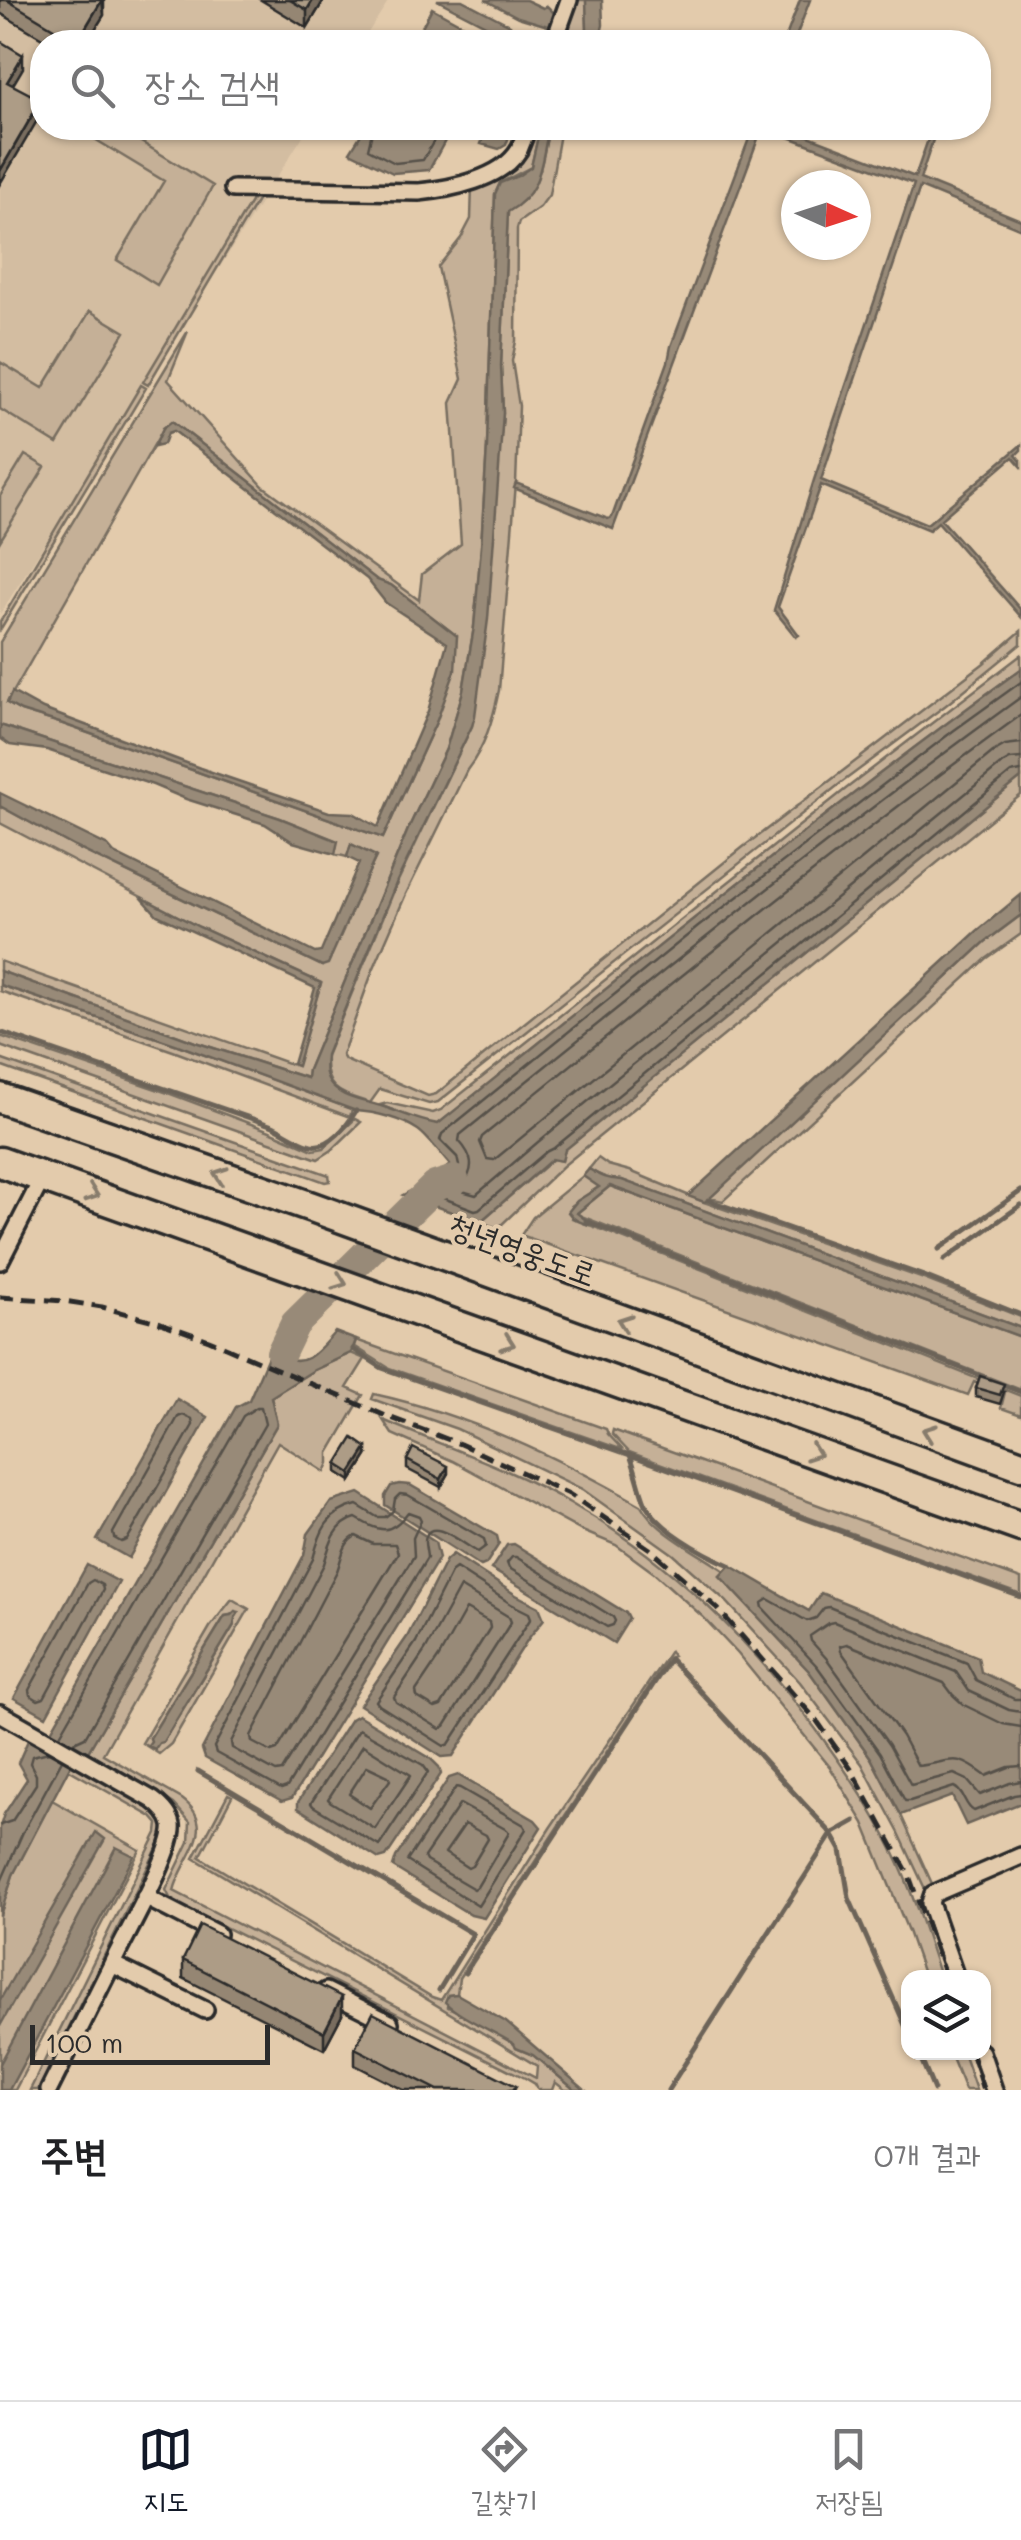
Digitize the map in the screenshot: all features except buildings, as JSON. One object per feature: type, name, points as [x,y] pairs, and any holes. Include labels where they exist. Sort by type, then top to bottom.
[{"type":"highway","name":"청년영웅도로","points":[[0,1098],[1021,1465]]},
{"type":"highway","points":[[0,1162],[1021,1527]]},
{"type":"street","points":[[233,189],[446,190],[507,164],[522,140]]},
{"type":"street","points":[[0,1262],[43,1177]]},
{"type":"street","points":[[0,1713],[153,1800],[172,1826],[172,1838],[49,2090]]},
{"type":"street","points":[[953,1970],[930,1903],[932,1894],[1021,1856]]},
{"type":"street","points":[[144,1897],[233,1943]]},
{"type":"street","points":[[112,1964],[206,2010]]},
{"type":"street","points":[[304,1979],[410,2034]]},
{"type":"street","points":[[984,2060],[994,2090]]},
{"type":"shaded area","points":[[0,0],[389,0],[370,30],[30,30],[30,140],[300,140],[0,614]]},
{"type":"shaded area","points":[[573,0],[586,0],[586,30],[569,30],[566,19]]},
{"type":"shaded area","points":[[96,140],[138,140],[213,186],[157,285],[117,260],[164,181]]},
{"type":"shaded area","points":[[523,140],[537,140],[531,167],[500,183],[495,194],[481,547],[463,691],[446,749],[409,827],[307,1078],[0,971],[0,961],[296,1066],[321,983],[199,927],[0,823],[0,806],[75,847],[322,966],[376,857],[351,844],[347,857],[335,854],[337,841],[280,818],[0,725],[0,642],[188,331],[168,380],[263,486],[419,600],[422,574],[461,544],[451,403],[462,379],[438,267],[471,219],[472,186],[498,175]],"holes":[[[173,422],[377,580],[391,585],[457,636],[437,720],[383,838],[7,703],[163,429]]]},
{"type":"shaded area","points":[[546,140],[559,140],[549,195],[519,222],[517,229],[516,341],[512,361],[519,406],[516,483],[497,701],[483,742],[406,894],[373,970],[342,1055],[345,1060],[428,1096],[436,1094],[1021,631],[1021,644],[438,1102],[429,1104],[380,1089],[370,1103],[331,1084],[326,1056],[398,881],[472,726],[503,413],[501,366],[508,211],[528,196]]},
{"type":"shaded area","points":[[261,194],[148,385],[143,382],[255,195]]},
{"type":"shaded area","points":[[90,311],[125,332],[57,444],[0,409],[0,362],[43,388]]},
{"type":"shaded area","points":[[141,385],[146,388],[0,630],[0,622]]},
{"type":"shaded area","points":[[25,455],[45,467],[0,541],[0,496]]},
{"type":"shaded area","points":[[1021,655],[1021,669],[799,836],[437,1125],[380,1105],[387,1103],[433,1113],[441,1110]]},
{"type":"shaded area","points":[[1021,778],[1021,795],[563,1166],[498,1228],[480,1222],[553,1159],[562,1161],[564,1150]]},
{"type":"shaded area","points":[[1021,915],[1021,934],[986,959],[723,1201],[709,1198],[985,942]]},
{"type":"shaded area","points":[[0,985],[352,1109],[350,1117],[0,991]]},
{"type":"shaded area","points":[[0,1036],[168,1093],[313,1150],[324,1148],[355,1119],[361,1122],[318,1159],[0,1046]]},
{"type":"shaded area","points":[[0,1059],[329,1175],[330,1181],[0,1066]]},
{"type":"shaded area","points":[[598,1158],[704,1202],[1021,1317],[1021,1328],[605,1177],[589,1169]]},
{"type":"shaded area","points":[[583,1176],[600,1186],[571,1206],[572,1218],[1021,1396],[1021,1415],[1001,1408],[1005,1392],[974,1382],[968,1395],[521,1235],[533,1217]]},
{"type":"shaded area","points":[[610,1186],[1021,1337],[1021,1390],[576,1214]]},
{"type":"shaded area","points":[[356,1340],[606,1429],[623,1450],[389,1368],[354,1346]]},
{"type":"shaded area","points":[[351,1353],[365,1359],[347,1388],[363,1395],[329,1453],[325,1472],[278,1442],[103,1754],[182,1799],[193,1810],[198,1832],[174,1891],[536,2078],[537,2066],[194,1858],[228,1794],[232,1796],[200,1857],[441,2000],[550,1828],[670,1651],[673,1656],[668,1658],[459,1978],[457,1994],[448,1995],[448,2007],[533,2055],[575,2090],[565,2090],[555,2082],[552,2090],[538,2090],[525,2078],[171,1900],[166,1890],[189,1842],[190,1822],[174,1804],[88,1752],[277,1424],[271,1397]]},
{"type":"shaded area","points":[[374,1394],[444,1413],[577,1470],[641,1505],[667,1533],[725,1571],[720,1576],[809,1671],[871,1758],[934,1888],[926,1891],[862,1764],[800,1682],[726,1601],[673,1554],[582,1489],[457,1429],[372,1399]]},
{"type":"shaded area","points":[[383,1420],[548,1490],[640,1549],[734,1632],[789,1695],[866,1802],[906,1880],[938,1970],[922,1970],[864,1823],[830,1767],[703,1617],[616,1545],[392,1434]]},
{"type":"shaded area","points":[[613,1430],[1021,1579],[1021,1595],[629,1452],[612,1434]]},
{"type":"shaded area","points":[[232,1599],[249,1609],[171,1744],[159,1754],[142,1743],[210,1627]],"holes":[[[238,1613],[163,1742],[151,1742],[225,1616]]]},
{"type":"shaded area","points":[[72,1762],[146,1804],[162,1820],[165,1832],[38,2090],[30,2090],[157,1833],[158,1824],[152,1817],[68,1769]]},
{"type":"shaded area","points":[[52,1800],[140,1850],[15,2090],[0,2090],[0,1915],[13,1875]]},
{"type":"shaded area","points":[[953,2060],[965,2060],[976,2090],[965,2090]]},
{"type":"water","points":[[437,0],[462,0],[510,25],[508,30],[495,30]]},
{"type":"water","points":[[485,0],[526,0],[543,8],[547,6],[566,19],[570,30],[561,30],[518,17]]},
{"type":"water","points":[[586,0],[602,0],[602,30],[587,28]]},
{"type":"water","points":[[800,0],[810,0],[799,30],[789,30]]},
{"type":"water","points":[[432,8],[472,30],[420,30]]},
{"type":"water","points":[[358,140],[445,140],[429,170],[393,173],[350,152]]},
{"type":"water","points":[[482,140],[508,140],[499,149],[481,144]]},
{"type":"water","points":[[537,140],[546,140],[534,186],[508,212],[501,366],[503,413],[488,619],[475,716],[397,881],[326,1055],[329,1083],[350,1097],[438,1124],[799,836],[1021,669],[1021,778],[565,1150],[562,1161],[552,1159],[480,1222],[403,1195],[450,1165],[412,1126],[356,1111],[0,985],[0,971],[307,1078],[409,827],[446,749],[463,691],[481,547],[495,194],[500,183],[531,167]]},
{"type":"water","points":[[748,140],[758,140],[613,529],[514,488],[516,483],[608,519],[612,517]]},
{"type":"water","points":[[797,140],[819,140],[915,177],[928,140],[933,140],[920,179],[1021,220],[1021,229],[920,187],[821,480],[927,524],[1021,445],[1016,455],[1021,466],[1013,457],[941,519],[1021,610],[1021,617],[938,522],[929,530],[821,485],[778,607],[799,635],[796,637],[774,610],[914,184]]},
{"type":"water","points":[[172,421],[377,580],[391,585],[457,636],[455,671],[383,838],[7,703],[12,692],[43,709],[200,768],[329,812],[353,813],[378,827],[428,711],[447,643],[386,603],[367,579],[174,431],[168,433],[164,444],[155,446],[163,428]]},
{"type":"water","points":[[0,725],[280,818],[338,841],[335,854],[293,842],[265,824],[153,785],[47,750],[10,745],[0,738]]},
{"type":"water","points":[[0,793],[315,953],[321,952],[359,863],[347,857],[351,844],[376,856],[328,964],[322,966],[75,847],[0,806]]},
{"type":"water","points":[[1021,895],[1021,915],[985,942],[708,1200],[688,1196],[977,931]]},
{"type":"water","points":[[141,897],[321,983],[297,1066],[293,1064],[315,988],[157,915]]},
{"type":"water","points":[[589,1169],[1021,1328],[1021,1337],[610,1186],[577,1213],[590,1223],[583,1223],[568,1212],[599,1187],[583,1176]]},
{"type":"water","points":[[291,1316],[311,1324],[283,1357],[306,1359],[335,1332],[356,1340],[351,1353],[271,1397],[277,1424],[88,1752],[79,1749],[13,1875],[0,1915],[0,1827],[27,1779],[18,1763],[29,1738],[43,1745],[236,1407],[249,1400],[272,1347]]},
{"type":"water","points":[[177,1399],[208,1417],[129,1558],[97,1540]]},
{"type":"water","points":[[410,1485],[497,1536],[499,1544],[486,1564],[481,1566],[385,1505],[391,1486]]},
{"type":"water","points":[[359,1493],[435,1542],[439,1558],[292,1798],[282,1801],[205,1758],[202,1749],[304,1555],[308,1534],[331,1502]]},
{"type":"water","points":[[514,1544],[626,1613],[629,1619],[614,1643],[491,1569],[507,1545]]},
{"type":"water","points":[[453,1554],[539,1607],[544,1619],[453,1756],[442,1757],[360,1705],[407,1637],[446,1560]]},
{"type":"water","points":[[87,1565],[119,1582],[46,1716],[14,1698]]},
{"type":"water","points":[[730,1565],[809,1611],[821,1593],[978,1657],[981,1672],[1021,1691],[1021,1803],[966,1825],[952,1796],[901,1815],[871,1758],[809,1671],[720,1576]]},
{"type":"water","points":[[239,1612],[234,1625],[163,1742],[155,1749],[148,1746],[225,1616]]},
{"type":"water","points":[[358,1715],[430,1758],[441,1774],[386,1857],[379,1859],[298,1808],[298,1802],[351,1719]]},
{"type":"water","points":[[458,1775],[541,1827],[484,1918],[471,1915],[393,1867],[449,1778]]},
{"type":"water","points":[[96,1832],[105,1839],[0,2026],[0,2000]]},
{"type":"water","points":[[116,1847],[134,1856],[9,2090],[0,2090],[0,2064]]},
{"type":"water","points":[[457,1994],[506,2022],[585,2090],[575,2090],[533,2055],[451,2008],[445,2002],[448,1995]]},
{"type":"waterway","points":[[0,1032],[273,1126],[311,1145],[331,1139],[356,1111]]},
{"type":"waterway","points":[[281,1353],[295,1324],[435,1186],[454,1180]]},
{"type":"waterway","points":[[939,1249],[1021,1191]]},
{"type":"waterway","points":[[708,1200],[924,1276],[1021,1315]]},
{"type":"waterway","points":[[944,1260],[1021,1205]]},
{"type":"waterway","points":[[586,1221],[986,1378]]},
{"type":"waterway","points":[[353,1349],[382,1368],[1021,1597]]},
{"type":"waterway","points":[[1000,1384],[1021,1392]]},
{"type":"waterway","points":[[630,1455],[645,1502],[659,1521],[695,1547],[730,1565]]},
{"type":"waterway","points":[[465,1973],[670,1659],[832,1834],[841,1850],[849,1898],[901,2016]]},
{"type":"waterway","points":[[198,1771],[473,1934],[439,1990]]},
{"type":"waterway","points":[[668,2090],[832,1834],[855,1821]]},
{"type":"waterway","points":[[921,2060],[934,2090]]},
{"type":"railway","points":[[0,1297],[102,1307],[209,1340],[460,1444],[569,1494],[650,1549],[718,1609],[817,1721],[851,1769],[908,1873],[943,1970]]},
{"type":"railway","points":[[974,2060],[983,2090]]}]
